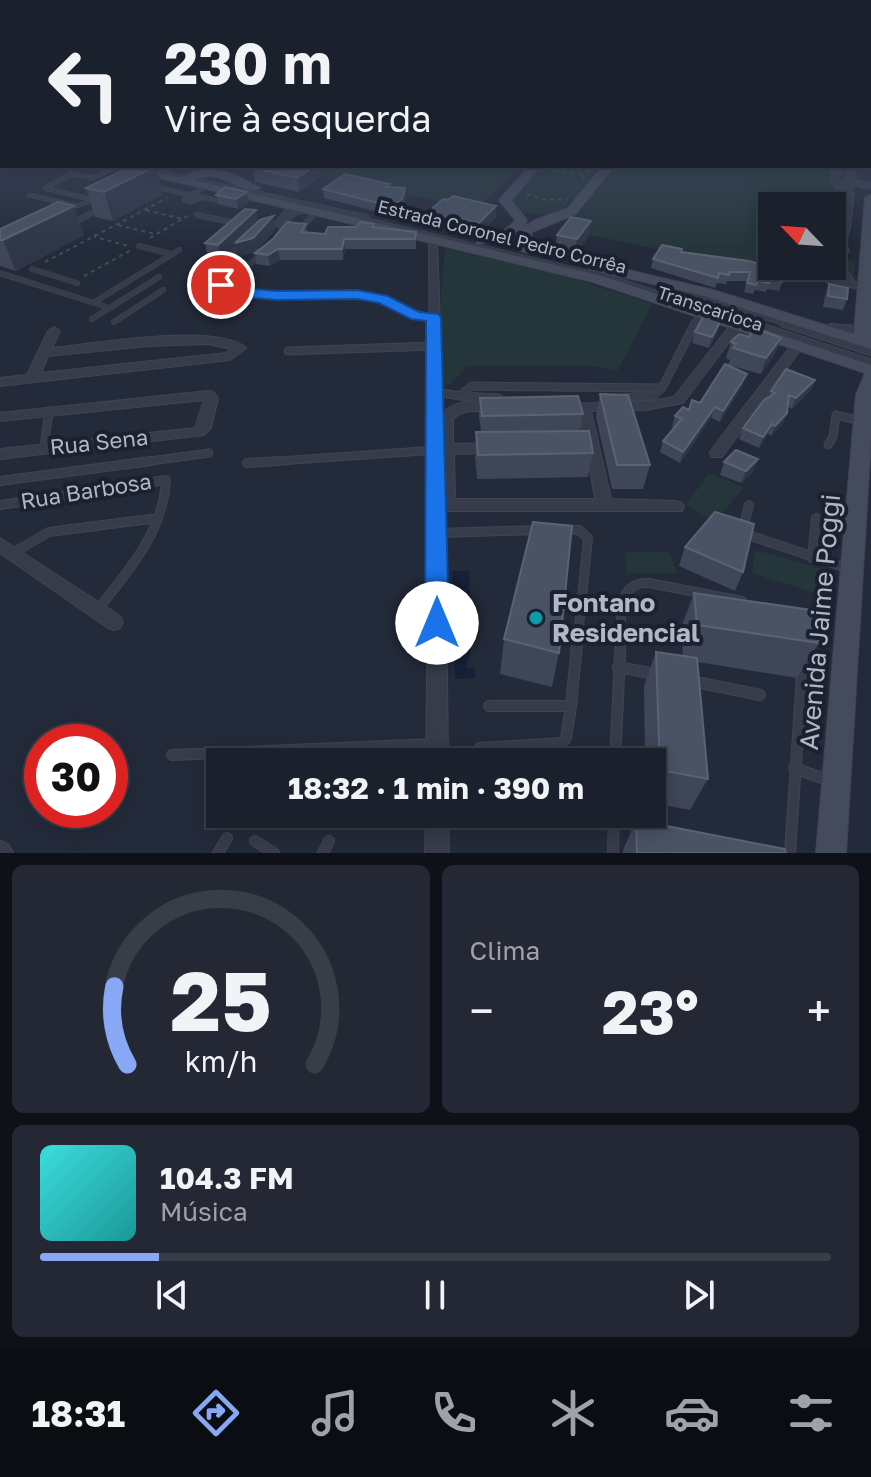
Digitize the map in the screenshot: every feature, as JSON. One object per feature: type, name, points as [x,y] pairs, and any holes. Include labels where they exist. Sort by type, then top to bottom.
[{"type":"main road","name":"Estrada Coronel Pedro Corrêa","points":[[127,168],[597,279],[680,295],[700,313],[797,346],[867,351]]},
{"type":"main road","points":[[482,241],[508,235],[517,227],[521,220],[505,204],[507,196],[534,168]]},
{"type":"main road","points":[[523,250],[523,239],[529,228],[574,209],[607,168]]},
{"type":"main road","name":"Estrada Coronel Pedro Corrêa","points":[[198,187],[523,250],[680,295],[826,331],[867,351]]},
{"type":"main road","name":"Avenida Jaime Poggi","points":[[831,853],[834,783],[853,570],[865,501],[865,287],[871,198]]},
{"type":"main road","points":[[512,211],[554,218]]},
{"type":"street","points":[[837,168],[835,180],[842,192]]},
{"type":"street","points":[[845,182],[851,175],[849,168]]},
{"type":"street","points":[[845,182],[871,186]]},
{"type":"street","points":[[845,182],[850,192],[845,201],[845,232],[840,240],[844,251],[835,260],[850,281],[848,284]]},
{"type":"street","points":[[432,239],[436,392],[442,450],[442,505],[437,533],[437,748]]},
{"type":"street","points":[[834,280],[865,287]]},
{"type":"street","points":[[542,407],[646,406],[678,400],[736,325]]},
{"type":"street","points":[[32,378],[54,331]]},
{"type":"street","points":[[0,382],[230,356],[239,350],[239,345],[208,338],[44,353]]},
{"type":"street","points":[[717,453],[797,346]]},
{"type":"street","name":"Rua Sena","points":[[0,454],[199,432],[204,428],[211,398],[208,395],[49,411]]},
{"type":"street","points":[[442,450],[448,413],[457,406],[514,407]]},
{"type":"street","points":[[583,407],[604,505]]},
{"type":"street","points":[[0,417],[49,411]]},
{"type":"street","points":[[563,446],[593,445]]},
{"type":"street","points":[[442,450],[505,448]]},
{"type":"street","points":[[442,505],[676,507]]},
{"type":"street","points":[[6,548],[114,622]]},
{"type":"street","points":[[437,828],[437,853]]},
{"type":"lane","points":[[93,200],[45,187],[73,174],[93,178],[113,168]]},
{"type":"lane","name":"Transcarioca","points":[[132,168],[198,187],[680,295],[867,351]]},
{"type":"lane","name":"Transcarioca","points":[[139,168],[198,187],[597,274],[680,295],[867,351]]},
{"type":"lane","points":[[184,199],[192,202],[198,187]]},
{"type":"lane","points":[[29,195],[77,206],[105,194]]},
{"type":"lane","points":[[67,226],[105,206]]},
{"type":"lane","points":[[279,224],[292,206]]},
{"type":"lane","points":[[265,220],[300,227],[311,211]]},
{"type":"lane","points":[[260,229],[279,224],[292,214],[311,211]]},
{"type":"lane","points":[[197,215],[239,221]]},
{"type":"lane","points":[[248,239],[226,259],[228,263],[253,263],[283,232],[279,224]]},
{"type":"lane","points":[[137,247],[171,254]]},
{"type":"lane","points":[[93,303],[179,250]]},
{"type":"lane","points":[[32,269],[77,283]]},
{"type":"lane","points":[[0,273],[124,316]]},
{"type":"lane","points":[[36,285],[53,275]]},
{"type":"lane","points":[[92,319],[159,277]]},
{"type":"lane","points":[[221,285],[254,294],[365,295],[383,299],[416,316],[434,318]]},
{"type":"lane","points":[[114,322],[163,290]]},
{"type":"lane","points":[[623,398],[649,397],[662,388],[700,313]]},
{"type":"lane","points":[[288,351],[434,346]]},
{"type":"lane","points":[[460,396],[472,386],[662,388]]},
{"type":"lane","points":[[436,392],[499,398]]},
{"type":"lane","points":[[44,448],[49,411]]},
{"type":"lane","points":[[828,445],[833,437],[836,415],[863,422]]},
{"type":"lane","points":[[247,463],[442,450]]},
{"type":"lane","points":[[0,481],[209,453]]},
{"type":"lane","name":"Rua Barbosa","points":[[0,505],[160,478],[167,482],[158,518],[126,576],[97,611]]},
{"type":"lane","points":[[749,505],[742,533],[853,570]]},
{"type":"lane","points":[[6,548],[49,532],[158,518]]},
{"type":"lane","points":[[812,558],[816,518]]},
{"type":"lane","points":[[437,533],[569,529],[579,530],[588,538],[566,738],[562,743],[480,748]]},
{"type":"lane","points":[[615,748],[622,601],[627,588],[634,582],[715,593],[748,603]]},
{"type":"lane","points":[[790,853],[794,768],[804,682],[803,645]]},
{"type":"lane","points":[[618,667],[661,675]]},
{"type":"lane","points":[[675,678],[760,695]]},
{"type":"lane","points":[[489,706],[571,706]]},
{"type":"lane","points":[[172,755],[437,744]]},
{"type":"lane","points":[[794,768],[834,783]]},
{"type":"lane","points":[[613,853],[614,828]]},
{"type":"lane","points":[[218,853],[227,838]]},
{"type":"lane","points":[[255,841],[274,853]]},
{"type":"lane","points":[[323,853],[329,841]]},
{"type":"path","points":[[542,168],[583,175]]},
{"type":"path","points":[[583,175],[590,168]]},
{"type":"path","points":[[583,175],[584,181]]},
{"type":"path","points":[[525,192],[547,200],[571,197]]},
{"type":"path","points":[[32,269],[164,199],[184,199]]},
{"type":"path","points":[[144,210],[183,219]]},
{"type":"path","points":[[109,226],[117,225],[156,235]]},
{"type":"path","points":[[95,235],[137,247]]},
{"type":"shaded area","points":[[284,168],[520,168],[476,209]]},
{"type":"shaded area","points":[[539,168],[598,168],[573,199],[555,212],[529,214],[513,209],[508,200]]},
{"type":"shaded area","points":[[613,168],[863,168],[861,186],[855,185],[847,259],[855,261],[854,288],[816,280],[846,280],[846,192],[758,192],[758,270],[566,230]]},
{"type":"shaded area","points":[[445,248],[559,274],[652,304],[618,370],[593,366],[467,366],[450,384],[442,385],[440,308]]},
{"type":"shaded area","points":[[709,473],[744,487],[715,522],[686,505]]},
{"type":"shaded area","points":[[755,550],[820,568],[816,593],[752,573]]},
{"type":"shaded area","points":[[625,552],[669,552],[677,573],[627,573]]},
{"type":"water","points":[[452,571],[469,571],[471,617],[462,617],[462,624],[473,624],[473,631],[466,634],[470,653],[466,667],[475,669],[475,678],[455,679]]},
{"type":"building","points":[[128,168],[152,168],[104,192],[86,188]]},
{"type":"building","points":[[253,168],[312,168],[297,178]]},
{"type":"building","points":[[345,174],[390,184],[386,187],[405,188],[402,199],[393,207],[323,189]]},
{"type":"building","points":[[225,187],[247,192],[236,199],[216,195]]},
{"type":"building","points":[[453,196],[496,206],[479,223],[427,213],[443,199]]},
{"type":"building","points":[[58,202],[74,206],[0,240],[0,229]]},
{"type":"building","points":[[245,209],[256,210],[218,245],[205,243]]},
{"type":"building","points":[[273,216],[253,238],[235,243],[260,220]]},
{"type":"building","points":[[571,217],[591,221],[577,239],[557,235]]},
{"type":"building","points":[[287,222],[306,224],[301,232],[325,234],[328,227],[356,227],[361,222],[374,224],[372,227],[416,232],[415,239],[344,239],[342,249],[278,249],[268,255],[255,253],[273,239]]},
{"type":"building","points":[[662,245],[682,249],[681,252],[758,264],[758,280],[770,280],[769,283],[758,281],[756,285],[747,283],[750,272],[719,273],[718,278],[653,259]]},
{"type":"building","points":[[829,284],[848,288],[847,299],[828,296]]},
{"type":"building","points":[[704,315],[721,320],[712,337],[695,332]]},
{"type":"building","points":[[755,328],[781,338],[766,358],[733,348],[736,344],[731,342],[739,334],[749,337]]},
{"type":"building","points":[[725,364],[747,374],[723,411],[715,407],[683,452],[663,441],[682,419],[675,416],[683,407],[689,410],[692,400],[700,403]]},
{"type":"building","points":[[786,369],[815,380],[796,398],[789,395],[787,413],[775,426],[772,424],[763,437],[743,428],[764,400],[775,393],[771,391]]},
{"type":"building","points":[[600,394],[628,395],[650,465],[617,465]]},
{"type":"building","points":[[578,396],[583,414],[482,416],[480,398]]},
{"type":"building","points":[[589,431],[593,453],[478,455],[476,432]]},
{"type":"building","points":[[736,450],[758,459],[746,471],[724,462]]},
{"type":"building","points":[[715,512],[754,524],[743,572],[685,547]]},
{"type":"building","name":"Fontano Residencial","points":[[533,522],[572,526],[559,653],[504,639]]},
{"type":"building","points":[[694,593],[811,610],[819,643],[697,625]]},
{"type":"building","points":[[656,652],[697,658],[708,779],[666,771],[666,748],[659,748]]},
{"type":"building","points":[[666,826],[785,849],[786,853],[637,853],[636,828]]},
{"type":"place","name":"Fontano Residencial","points":[[536,618]]},
{"type":"route","points":[[221,285],[254,294],[357,294],[383,299],[416,316],[434,318],[437,623]]}]
